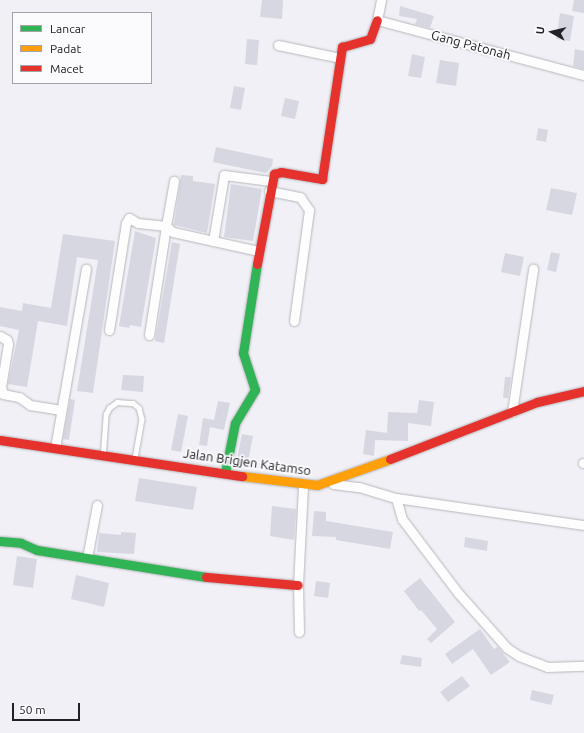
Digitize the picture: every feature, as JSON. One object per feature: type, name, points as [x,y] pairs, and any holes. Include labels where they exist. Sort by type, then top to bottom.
[{"type":"street","points":[[225,473],[235,423],[255,390],[254,383],[243,353],[243,346],[271,181],[274,174],[281,172],[318,180],[322,179],[340,58],[344,45],[370,39],[377,20],[381,0]]},
{"type":"street","name":"Gang Patonah","points":[[377,20],[584,75]]},
{"type":"street","points":[[278,45],[340,58]]},
{"type":"street","points":[[213,241],[224,175],[271,181]]},
{"type":"street","points":[[149,335],[174,181]]},
{"type":"street","points":[[270,191],[300,198],[309,210],[294,321]]},
{"type":"street","points":[[109,330],[129,218],[138,223],[166,226],[173,232],[259,251]]},
{"type":"street","points":[[55,448],[60,410],[86,269]]},
{"type":"street","points":[[512,412],[532,269]]},
{"type":"street","points":[[0,336],[7,340],[8,344],[1,387],[3,394],[19,397],[30,405],[60,410]]},
{"type":"street","points":[[317,485],[348,476],[512,412],[560,395],[584,391]]},
{"type":"street","name":"Jalan Brigjen Katamso","points":[[0,440],[103,454],[303,485],[336,484],[360,487],[396,498],[584,525]]},
{"type":"street","points":[[299,632],[298,585],[303,485]]},
{"type":"street","points":[[396,498],[402,519],[459,594],[507,648],[518,656],[546,666],[584,666]]},
{"type":"street","points":[[87,558],[97,505]]},
{"type":"street","points":[[0,540],[21,543],[37,550],[204,577],[298,585]]},
{"type":"lane","points":[[103,454],[106,414],[109,408],[117,402],[133,403],[139,408],[142,419],[135,460]]},
{"type":"building","points":[[262,0],[283,0],[282,19],[260,17]]},
{"type":"building","points":[[574,0],[584,0],[584,13],[572,11]]},
{"type":"building","points":[[400,6],[434,16],[430,28],[415,24],[417,19],[399,16]]},
{"type":"building","points":[[560,13],[574,16],[570,41],[556,39]]},
{"type":"building","points":[[247,39],[259,40],[257,65],[245,64]]},
{"type":"building","points":[[575,49],[584,51],[584,69],[573,66]]},
{"type":"building","points":[[412,54],[425,57],[421,78],[408,76]]},
{"type":"building","points":[[440,60],[459,63],[456,86],[436,83]]},
{"type":"building","points":[[234,86],[245,88],[241,110],[230,108]]},
{"type":"building","points":[[285,98],[299,101],[295,119],[281,116]]},
{"type":"building","points":[[538,128],[548,130],[546,142],[536,140]]},
{"type":"building","points":[[216,147],[273,159],[272,166],[266,173],[213,162]]},
{"type":"building","points":[[181,175],[193,176],[193,181],[215,184],[207,233],[174,225]]},
{"type":"building","points":[[231,184],[262,189],[253,241],[224,237]]},
{"type":"building","points":[[551,188],[577,193],[572,215],[546,210]]},
{"type":"building","points":[[135,231],[156,238],[141,327],[130,325],[129,328],[119,326]]},
{"type":"building","points":[[63,234],[115,241],[93,393],[77,391],[98,260],[77,257],[67,326],[38,321],[27,387],[8,384],[19,330],[0,326],[0,307],[22,311],[23,303],[51,308]]},
{"type":"building","points":[[172,242],[180,244],[164,343],[155,341]]},
{"type":"building","points":[[551,252],[560,254],[556,272],[547,270]]},
{"type":"building","points":[[505,253],[524,257],[520,276],[501,272]]},
{"type":"building","points":[[123,375],[144,376],[143,392],[121,390]]},
{"type":"building","points":[[505,377],[511,377],[508,398],[503,398]]},
{"type":"building","points":[[70,399],[75,400],[69,440],[63,439]]},
{"type":"building","points":[[419,400],[434,402],[431,426],[408,423],[408,441],[375,440],[374,456],[363,454],[366,430],[387,433],[388,412],[417,413]]},
{"type":"building","points":[[218,401],[230,403],[224,430],[210,427],[207,446],[199,445],[203,418],[214,420]]},
{"type":"building","points":[[178,414],[188,416],[181,452],[171,450]]},
{"type":"building","points":[[242,434],[253,436],[247,466],[236,464]]},
{"type":"building","points":[[139,478],[197,487],[193,510],[135,501]]},
{"type":"building","points":[[272,506],[296,509],[294,540],[270,536]]},
{"type":"building","points":[[314,511],[326,512],[326,521],[393,532],[390,549],[336,540],[336,537],[312,536]]},
{"type":"building","points":[[121,532],[136,533],[134,554],[97,552],[99,533],[121,535]]},
{"type":"building","points":[[465,537],[488,541],[487,551],[464,547]]},
{"type":"building","points":[[17,556],[37,559],[33,588],[13,585]]},
{"type":"building","points":[[76,575],[109,583],[104,607],[71,599]]},
{"type":"building","points":[[420,578],[455,622],[431,643],[427,639],[437,629],[421,610],[419,611],[404,591]]},
{"type":"building","points":[[316,581],[330,583],[328,598],[314,596]]},
{"type":"building","points":[[480,629],[494,649],[498,647],[510,662],[491,675],[473,649],[452,664],[445,654]]},
{"type":"building","points":[[402,655],[422,658],[421,667],[400,664]]},
{"type":"building","points":[[462,676],[470,686],[448,702],[440,692]]},
{"type":"building","points":[[532,690],[554,695],[551,705],[530,700]]},
{"type":"traffic: fast","points":[[225,473],[235,423],[255,390],[243,353],[257,264]]},
{"type":"traffic: fast","points":[[0,541],[21,543],[37,550],[206,577]]},
{"type":"traffic: slow","points":[[242,476],[317,485],[390,459]]},
{"type":"traffic: jam","points":[[257,264],[274,174],[281,172],[322,179],[342,47],[370,39],[377,20]]},
{"type":"traffic: jam","points":[[390,459],[537,402],[584,391]]},
{"type":"traffic: jam","points":[[0,440],[242,476]]},
{"type":"traffic: jam","points":[[206,577],[298,585]]}]
